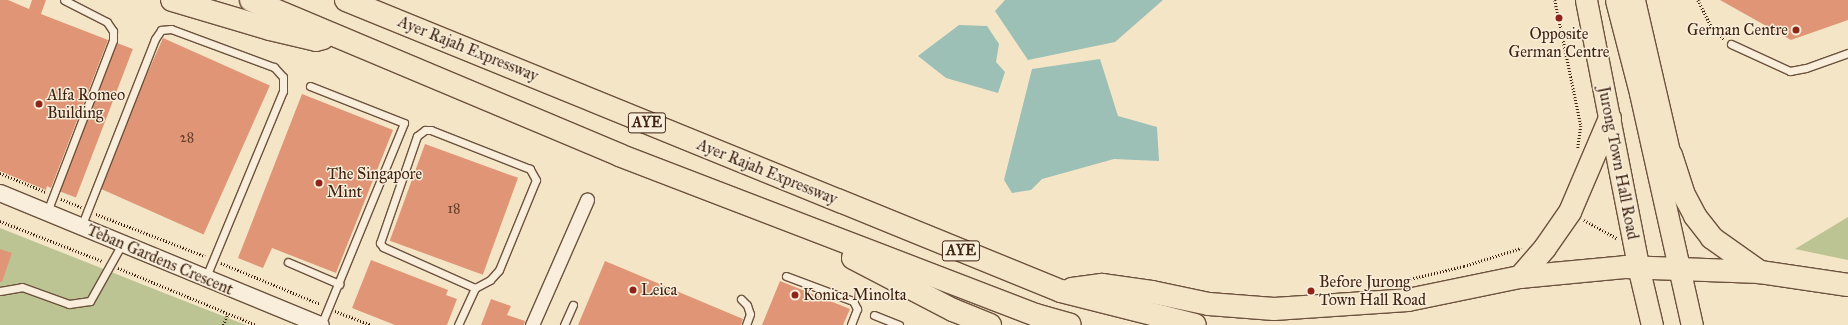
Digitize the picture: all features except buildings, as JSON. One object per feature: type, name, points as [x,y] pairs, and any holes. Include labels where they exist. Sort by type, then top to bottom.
[{"type":"highway","points":[[172,0],[316,40],[332,36]]},
{"type":"highway","name":"AYE","points":[[251,0],[332,36],[619,156],[1036,315],[1070,325]]},
{"type":"highway","name":"Ayer Rajah Expressway","points":[[346,0],[1061,291],[1196,325]]},
{"type":"highway","points":[[1520,277],[1545,248],[1570,212],[1610,118]]},
{"type":"highway","points":[[1670,155],[1683,193],[1694,216],[1712,238],[1768,273]]},
{"type":"highway","points":[[760,209],[953,310],[990,325]]},
{"type":"highway","points":[[1061,291],[1102,285],[1152,292],[1209,304],[1282,304],[1408,300],[1520,277],[1574,270],[1638,266],[1768,273],[1848,285]]},
{"type":"main road","name":"Jurong Town Hall Road","points":[[1586,0],[1638,266],[1652,325]]},
{"type":"main road","points":[[1616,0],[1637,79],[1681,269],[1692,325]]},
{"type":"main road","points":[[1634,0],[1670,155],[1688,248],[1681,269]]},
{"type":"street","name":"Teban Gardens Crescent","points":[[0,194],[205,279],[321,325]]},
{"type":"street","points":[[532,325],[586,200]]},
{"type":"lane","points":[[46,212],[113,40],[113,31],[103,19],[64,0]]},
{"type":"lane","points":[[81,227],[155,39],[161,30],[171,29],[274,67],[283,77],[283,91],[205,279]]},
{"type":"lane","points":[[1731,44],[1790,71],[1806,68],[1848,52]]},
{"type":"lane","points":[[310,86],[404,124],[321,325]]},
{"type":"lane","points":[[458,325],[475,288],[490,280],[499,270],[536,180],[530,168],[431,130],[425,130],[417,136],[380,243],[383,247],[475,288]]},
{"type":"lane","points":[[0,291],[22,287],[69,304],[90,301],[122,244]]},
{"type":"lane","points":[[288,262],[339,284]]},
{"type":"lane","points":[[786,276],[853,301],[857,309],[851,325]]},
{"type":"lane","points":[[1373,294],[1408,300]]},
{"type":"lane","points":[[741,299],[748,305],[750,314],[746,325]]},
{"type":"lane","points":[[564,325],[573,305]]},
{"type":"lane","points":[[874,315],[899,325]]},
{"type":"path","points":[[1555,0],[1581,126],[1576,156]]},
{"type":"path","points":[[1698,0],[1712,28],[1731,44]]},
{"type":"path","points":[[0,173],[371,325]]},
{"type":"path","points":[[1570,212],[1620,239]]},
{"type":"path","points":[[0,221],[256,325]]},
{"type":"path","points":[[1389,283],[1464,266],[1527,246]]},
{"type":"path","points":[[223,325],[228,314]]},
{"type":"green space","points":[[1848,217],[1848,260],[1795,249]]},
{"type":"green space","points":[[0,228],[159,291],[246,325],[0,325]]},
{"type":"water","points":[[1005,0],[1163,0],[1115,42],[1028,60],[995,11]]},
{"type":"water","points":[[959,25],[987,26],[999,44],[996,62],[1005,72],[998,93],[946,78],[918,56]]},
{"type":"water","points":[[1100,59],[1118,116],[1157,127],[1159,161],[1114,159],[1042,179],[1031,190],[1012,193],[1004,180],[1032,69]]},
{"type":"place","name":"Opposite German Centre","points":[[1559,18]]},
{"type":"place","name":"German Centre","points":[[1796,30]]},
{"type":"place","name":"Alfa Romeo Building","points":[[39,104]]},
{"type":"place","name":"The Singapore Mint","points":[[319,183]]},
{"type":"place","name":"Leica","points":[[633,290]]},
{"type":"place","name":"Before Jurong Town Hall Road","points":[[1311,291]]},
{"type":"place","name":"Konica Minolta","points":[[795,295]]}]
